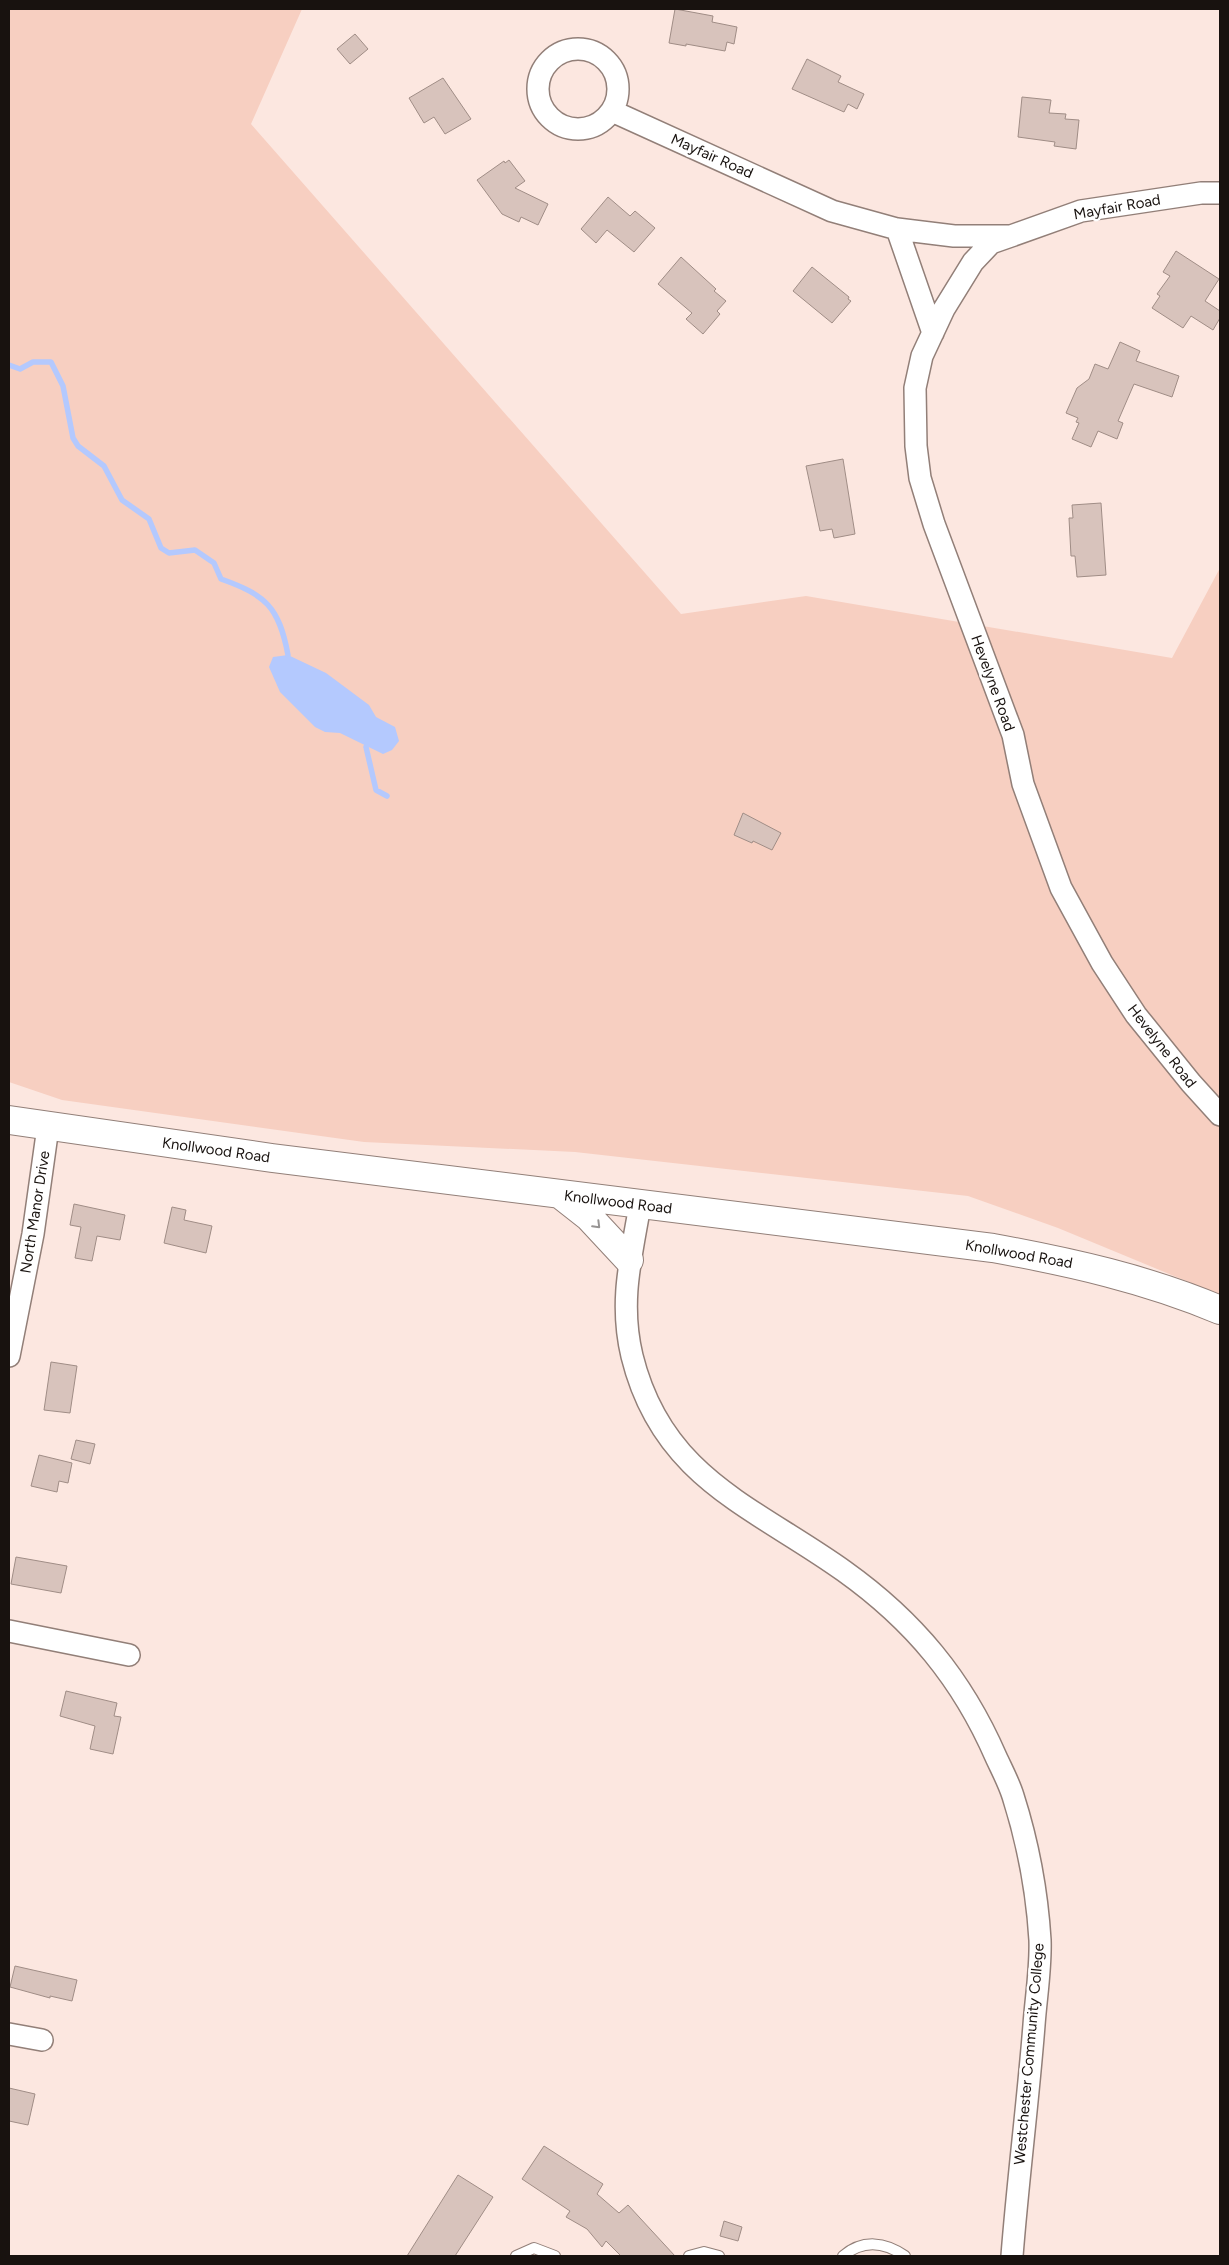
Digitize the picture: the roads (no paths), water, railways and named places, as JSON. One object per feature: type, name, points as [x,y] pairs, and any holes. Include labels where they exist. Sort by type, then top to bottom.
[{"type":"main road","name":"Knollwood Road","points":[[9,1120],[48,1127],[640,1205],[993,1248],[1119,1275],[1220,1310]]},
{"type":"main road","points":[[559,1194],[589,1217],[629,1260]]},
{"type":"street","name":"Mayfair Road","points":[[612,111],[832,211],[897,229],[954,236],[1011,236],[1081,210],[1201,193],[1220,193]]},
{"type":"street","points":[[897,229],[933,333]]},
{"type":"street","name":"Hevelyne Road","points":[[1011,236],[991,243],[973,262],[944,309],[922,356],[915,388],[916,446],[920,478],[934,524],[1013,735],[1026,793],[1061,888],[1102,963],[1136,1015],[1191,1083],[1220,1115]]},
{"type":"street","name":"North Manor Drive","points":[[9,1356],[32,1234],[48,1127]]},
{"type":"street","name":"Westchester Community College","points":[[640,1205],[629,1260],[625,1308],[631,1355],[646,1398],[674,1444],[692,1465],[716,1487],[844,1570],[890,1608],[927,1645],[961,1688],[987,1736],[1013,1794],[1033,1871],[1040,1943],[1012,2256]]},
{"type":"street","points":[[9,1631],[129,1655]]},
{"type":"street","points":[[9,2034],[42,2040]]},
{"type":"lane","points":[[843,2256],[863,2245],[878,2244],[893,2248],[905,2256]]},
{"type":"lane","points":[[516,2256],[534,2248],[555,2256]]},
{"type":"lane","points":[[689,2256],[704,2252],[720,2256]]},
{"type":"water","points":[[288,655],[326,673],[369,705],[376,717],[395,727],[399,741],[392,750],[383,754],[340,733],[325,732],[315,727],[280,692],[269,667],[273,657]]},
{"type":"waterway","points":[[9,365],[20,369],[33,362],[51,362],[63,386],[73,438],[78,446],[104,466],[122,500],[149,519],[161,548],[169,553],[195,550],[214,563],[221,579],[260,597],[275,614],[288,655]]},
{"type":"waterway","points":[[366,747],[376,790],[387,796]]}]
